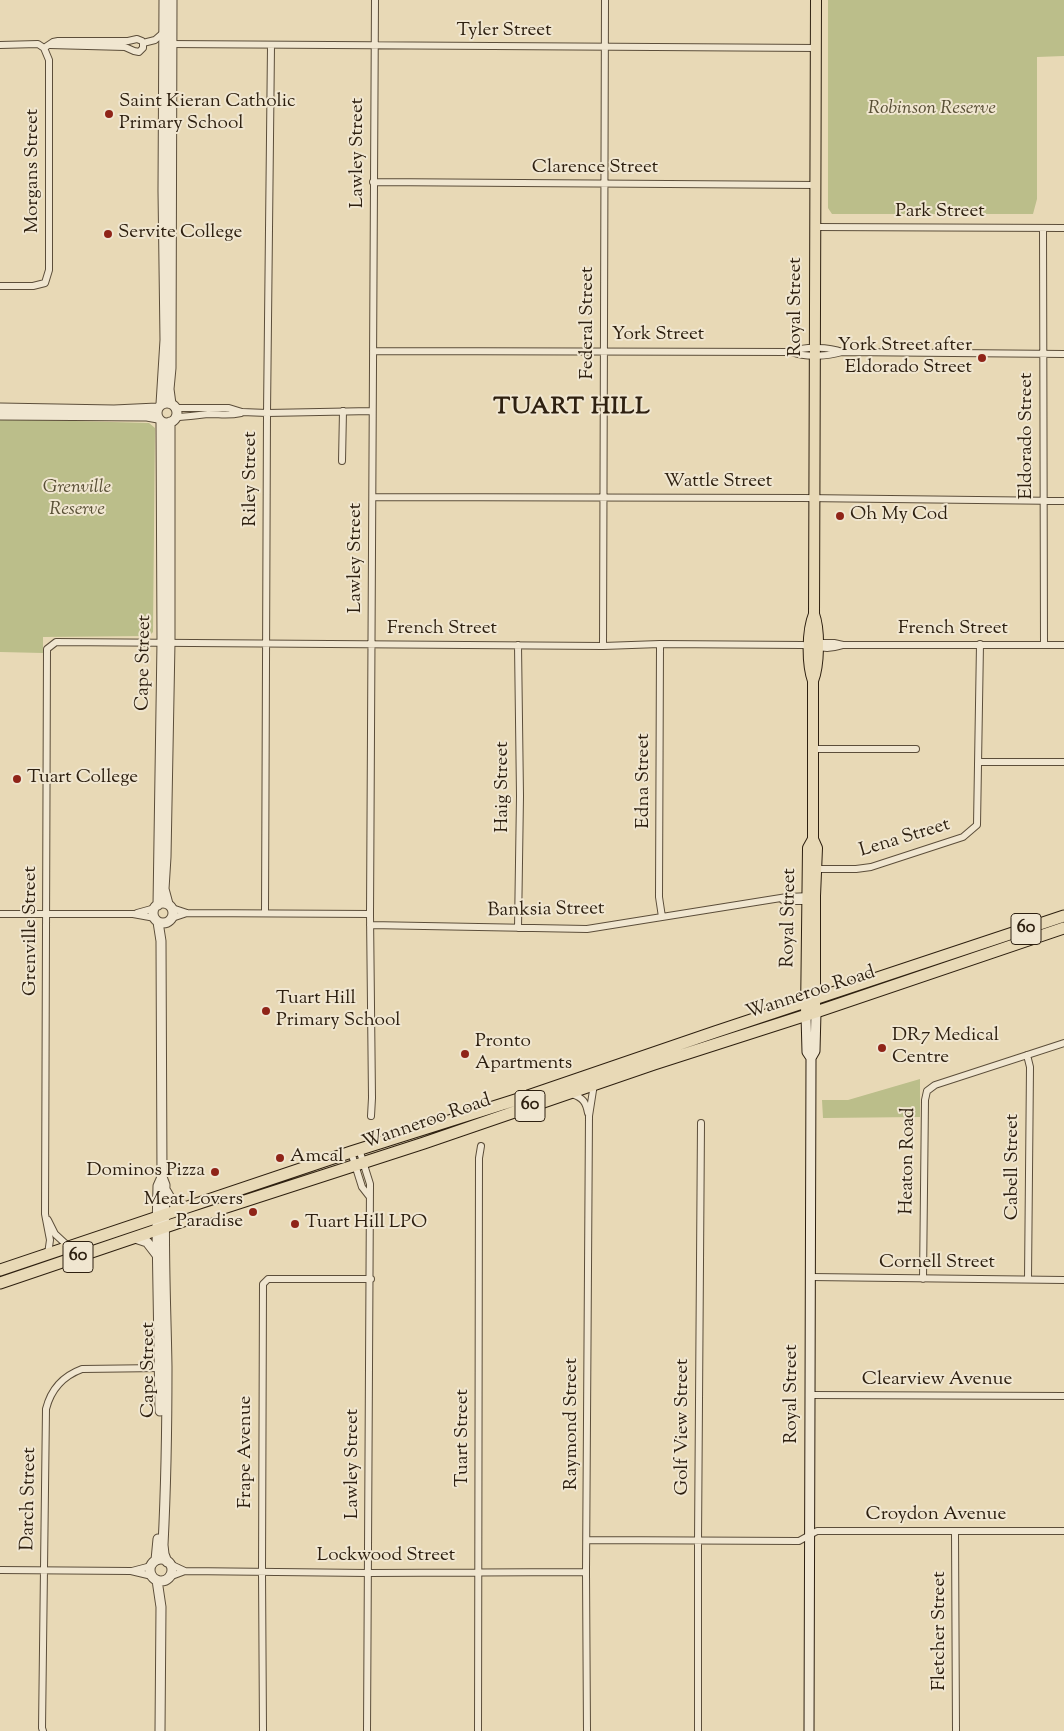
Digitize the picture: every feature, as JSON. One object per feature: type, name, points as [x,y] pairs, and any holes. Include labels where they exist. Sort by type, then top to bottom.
[{"type":"highway","name":"Wanneroo Road","points":[[0,1270],[270,1179],[528,1096],[1064,916]]},
{"type":"highway","name":"Wanneroo Road","points":[[0,1283],[569,1092],[811,1014],[1064,928]]},
{"type":"highway","points":[[270,1179],[278,1184],[285,1184],[338,1171]]},
{"type":"highway","points":[[230,1193],[264,1189],[268,1194]]},
{"type":"main road","name":"Royal Street","points":[[811,1014],[812,869],[808,848],[813,839],[813,681],[817,671],[815,646],[818,624],[814,614],[816,0]]},
{"type":"street","name":"Cape Street","points":[[162,941],[173,913],[164,889],[166,857],[169,384],[171,368],[168,46],[163,33],[164,0]]},
{"type":"street","name":"Cape Street","points":[[169,415],[156,412],[159,406],[165,340],[163,191],[168,46],[172,0]]},
{"type":"street","name":"Lawley Street","points":[[371,1116],[370,914],[375,0]]},
{"type":"street","name":"Federal Street","points":[[603,646],[605,0]]},
{"type":"street","points":[[143,43],[155,40],[163,33]]},
{"type":"street","points":[[47,46],[58,41],[128,41],[136,39],[142,40],[143,43]]},
{"type":"street","points":[[0,45],[38,44],[47,46],[125,47],[139,52],[143,48],[143,43]]},
{"type":"street","name":"Morgans Street","points":[[0,286],[33,286],[45,283],[49,270],[49,60],[47,46]]},
{"type":"street","name":"Tyler Street","points":[[168,46],[817,48]]},
{"type":"street","name":"Riley Street","points":[[265,913],[271,46]]},
{"type":"street","name":"Clarence Street","points":[[373,182],[816,185]]},
{"type":"street","name":"Park Street","points":[[815,227],[1064,228]]},
{"type":"street","name":"Eldorado Street","points":[[1043,228],[1044,644]]},
{"type":"street","name":"York Street","points":[[373,351],[792,352],[799,348],[814,352],[835,349],[842,352],[1064,354]]},
{"type":"street","points":[[0,408],[114,410],[159,406],[169,415]]},
{"type":"street","points":[[0,415],[147,416],[229,408],[242,412],[267,413],[372,411]]},
{"type":"street","points":[[342,461],[343,412]]},
{"type":"street","name":"Wattle Street","points":[[373,497],[815,498],[1064,501]]},
{"type":"street","name":"French Street","points":[[47,649],[56,642],[603,646],[660,644],[815,646],[834,643],[843,645],[1064,645]]},
{"type":"street","name":"Cape Street","points":[[161,1216],[165,1188],[162,1177],[162,941],[156,913],[166,642]]},
{"type":"street","name":"Edna Street","points":[[660,644],[659,898],[662,917]]},
{"type":"street","points":[[980,644],[979,762],[1064,762]]},
{"type":"street","name":"Haig Street","points":[[518,645],[520,796],[518,928]]},
{"type":"street","name":"Grenville Street","points":[[47,649],[45,1214],[50,1240],[48,1254]]},
{"type":"street","points":[[813,749],[916,750]]},
{"type":"street","name":"Lena Street","points":[[812,869],[871,867],[963,837],[977,825],[979,762]]},
{"type":"street","name":"Banksia Street","points":[[370,925],[587,929],[782,900],[811,899]]},
{"type":"street","points":[[0,914],[156,913],[170,906],[187,913],[370,914]]},
{"type":"street","points":[[156,913],[163,923],[187,913]]},
{"type":"street","name":"Royal Street","points":[[809,1731],[811,1395],[810,1058],[815,1051],[811,1014]]},
{"type":"street","points":[[1027,1055],[1064,1043]]},
{"type":"street","name":"Heaton Road","points":[[923,1279],[925,1100],[927,1091],[935,1085],[1027,1055]]},
{"type":"street","name":"Cabell Street","points":[[1027,1055],[1030,1067],[1028,1279]]},
{"type":"street","name":"Raymond Street","points":[[587,1731],[586,1572],[588,1540],[589,1116],[594,1084]]},
{"type":"street","points":[[569,1092],[586,1102],[589,1116]]},
{"type":"street","name":"Golf View Street","points":[[698,1731],[701,1123]]},
{"type":"street","name":"Tuart Street","points":[[478,1731],[479,1168],[481,1146]]},
{"type":"street","name":"Lawley Street","points":[[355,1151],[359,1164],[370,1184],[371,1279],[367,1731]]},
{"type":"street","name":"Cape Street","points":[[159,1573],[171,1570],[164,1554],[163,1545],[166,1479],[161,1216],[158,1186],[162,1177]]},
{"type":"street","points":[[165,1188],[169,1198],[183,1208]]},
{"type":"street","name":"Grenville Street","points":[[45,1214],[55,1234],[70,1247]]},
{"type":"street","name":"Cape Street","points":[[160,1731],[161,1607],[159,1573],[163,1368],[157,1255],[161,1229]]},
{"type":"street","points":[[135,1238],[147,1242],[157,1255]]},
{"type":"street","name":"Cornell Street","points":[[811,1277],[1064,1280]]},
{"type":"street","name":"Frape Avenue","points":[[263,1731],[263,1284],[268,1279],[371,1279]]},
{"type":"street","name":"Darch Street","points":[[44,1731],[42,1728],[46,1408],[52,1390],[67,1377],[82,1368],[163,1368]]},
{"type":"street","name":"Clearview Avenue","points":[[811,1395],[1064,1396]]},
{"type":"street","name":"Croydon Avenue","points":[[810,1536],[817,1531],[1064,1531]]},
{"type":"street","name":"Fletcher Street","points":[[955,1532],[956,1731]]},
{"type":"street","points":[[588,1540],[799,1541],[810,1536]]},
{"type":"street","points":[[0,1570],[159,1573],[161,1559],[168,1563]]},
{"type":"street","name":"Lockwood Street","points":[[168,1563],[185,1570]]},
{"type":"street","name":"Lockwood Street","points":[[159,1573],[185,1570],[368,1573],[586,1572]]},
{"type":"green space","name":"Robinson Reserve","points":[[828,0],[1064,0],[1064,56],[1037,57],[1037,199],[1033,214],[832,214],[828,208]]},
{"type":"green space","name":"Grenville Reserve","points":[[0,419],[149,423],[155,428],[153,632],[149,636],[43,637],[43,653],[0,652]]},
{"type":"green space","points":[[920,1079],[920,1117],[823,1118],[822,1100],[848,1100]]},
{"type":"place","name":"Saint Kieran Catholic Primary School","points":[[109,114]]},
{"type":"place","name":"Servite College","points":[[108,234]]},
{"type":"place","name":"York Street after Eldorado Street","points":[[982,358]]},
{"type":"place","name":"Oh My Cod","points":[[840,516]]},
{"type":"place","name":"Tuart College","points":[[17,779]]},
{"type":"place","name":"Tuart Hill Primary School","points":[[266,1011]]},
{"type":"place","name":"DR7 Medical Centre","points":[[882,1048]]},
{"type":"place","name":"Pronto Apartments","points":[[465,1054]]},
{"type":"place","name":"Amcal","points":[[280,1158]]},
{"type":"place","name":"Dominos Pizza","points":[[215,1172]]},
{"type":"place","name":"Meat Lovers Paradise","points":[[253,1212]]},
{"type":"place","name":"Tuart Hill LPO","points":[[295,1224]]},
{"type":"district","name":"TUART HILL","points":[[572,409]]}]
